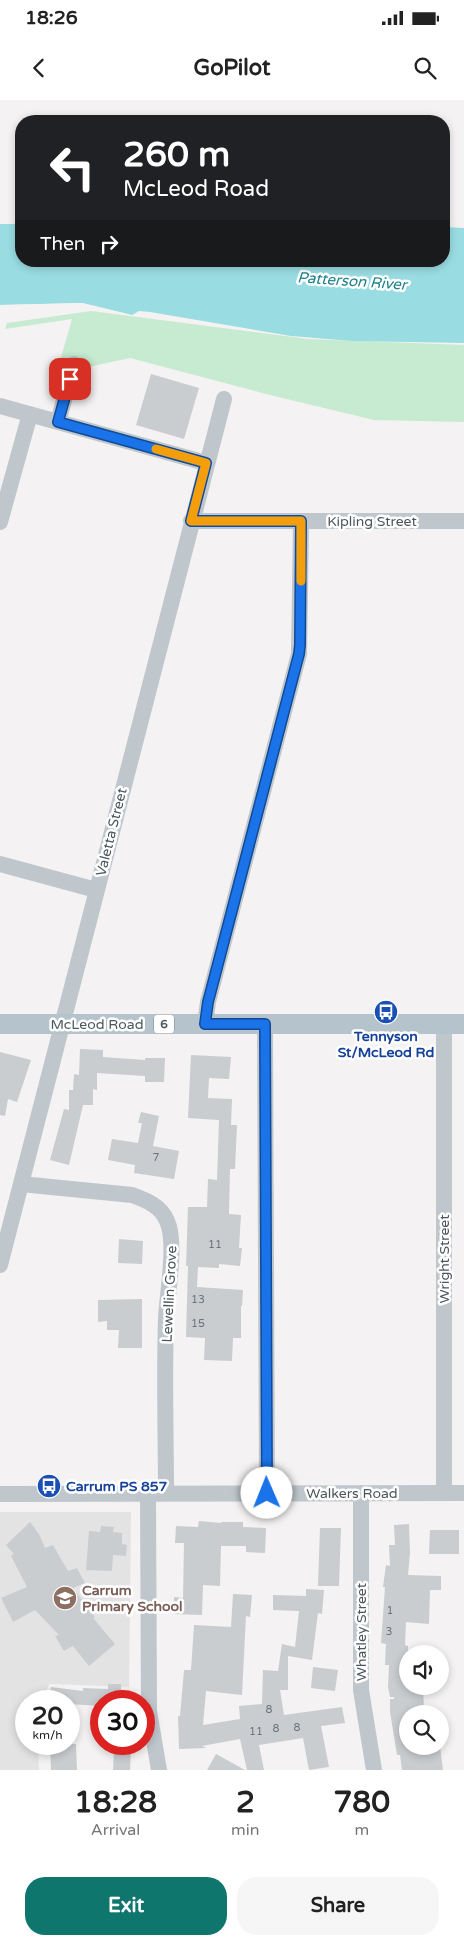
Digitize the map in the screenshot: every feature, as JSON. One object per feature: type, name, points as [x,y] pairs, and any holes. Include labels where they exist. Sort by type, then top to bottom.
[{"type":"main road","name":"McLeod Road","points":[[0,1024],[464,1024]]},
{"type":"street","points":[[58,422],[74,364]]},
{"type":"street","name":"Valetta Street","points":[[0,1265],[224,399]]},
{"type":"street","points":[[0,406],[206,463]]},
{"type":"street","points":[[0,522],[30,414]]},
{"type":"street","name":"Kipling Street","points":[[191,521],[464,521]]},
{"type":"street","points":[[205,1024],[208,1002],[299,654],[301,521]]},
{"type":"street","points":[[0,864],[96,890]]},
{"type":"street","points":[[265,1024],[267,1493]]},
{"type":"street","name":"Wright Street","points":[[444,1024],[444,1493]]},
{"type":"street","name":"Lewellin Grove","points":[[21,1184],[132,1195],[156,1207],[167,1220],[172,1235],[166,1319],[166,1494]]},
{"type":"street","name":"Whatley Street","points":[[361,1493],[361,1690],[374,1770]]},
{"type":"street","name":"Walkers Road","points":[[0,1494],[464,1493]]},
{"type":"street","points":[[148,1494],[149,1711],[158,1770]]},
{"type":"shaded area","name":"Carrum Primary School","points":[[0,1512],[131,1512],[129,1687],[49,1684],[47,1690],[15,1690],[15,1755],[38,1755],[39,1770],[0,1770]]},
{"type":"green space","points":[[91,311],[308,339],[464,345],[464,422],[374,420],[130,358],[84,368],[60,361],[72,319],[5,329],[7,323]]},
{"type":"water","name":"Patterson River","points":[[0,224],[15,224],[15,267],[450,267],[450,227],[464,228],[464,343],[352,341],[291,336],[150,312],[139,311],[132,315],[82,303],[0,305]]},
{"type":"pier","points":[[82,303],[132,315],[81,306],[0,307],[0,305]]},
{"type":"building","points":[[151,374],[199,388],[184,439],[136,425]]},
{"type":"building","points":[[80,1049],[103,1050],[103,1057],[145,1060],[145,1058],[165,1058],[164,1082],[145,1082],[145,1076],[97,1073],[97,1090],[93,1089],[93,1105],[83,1105],[69,1165],[50,1160],[64,1109],[69,1110],[69,1090],[73,1090],[74,1074],[79,1075]]},
{"type":"building","points":[[0,1052],[31,1060],[17,1102],[8,1099],[5,1116],[0,1115]]},
{"type":"building","points":[[191,1055],[231,1057],[229,1079],[209,1078],[208,1098],[232,1099],[231,1125],[237,1125],[235,1169],[230,1169],[229,1214],[241,1215],[239,1248],[242,1248],[240,1266],[219,1264],[219,1268],[198,1267],[197,1287],[243,1290],[241,1338],[233,1338],[232,1361],[204,1360],[205,1338],[186,1337],[188,1207],[207,1207],[208,1179],[217,1180],[219,1120],[188,1118]]},
{"type":"building","points":[[141,1112],[159,1116],[153,1146],[179,1151],[174,1179],[134,1173],[135,1165],[108,1160],[112,1139],[138,1143],[142,1123],[138,1123]]},
{"type":"building","points":[[119,1239],[143,1241],[142,1264],[118,1263]]},
{"type":"building","points":[[142,1299],[142,1348],[118,1348],[119,1330],[107,1330],[107,1321],[98,1322],[98,1300]]},
{"type":"building","points":[[199,1521],[243,1522],[243,1527],[266,1528],[265,1553],[246,1552],[246,1546],[221,1546],[220,1586],[203,1585],[202,1615],[173,1614],[174,1597],[183,1598],[184,1543],[175,1543],[176,1526],[198,1527]]},
{"type":"building","points":[[30,1522],[39,1534],[45,1548],[53,1545],[68,1571],[77,1568],[85,1583],[73,1588],[95,1617],[93,1618],[115,1644],[89,1666],[73,1646],[64,1651],[55,1636],[59,1635],[35,1610],[13,1622],[1,1598],[27,1587],[11,1556],[14,1554],[6,1545]]},
{"type":"building","points":[[409,1524],[410,1553],[408,1575],[441,1576],[441,1590],[430,1590],[429,1624],[406,1622],[405,1645],[399,1645],[399,1695],[423,1695],[424,1705],[399,1705],[399,1755],[397,1755],[390,1712],[390,1699],[394,1699],[394,1697],[390,1697],[388,1687],[389,1665],[385,1665],[386,1644],[381,1643],[385,1587],[383,1587],[386,1565],[390,1566],[389,1545],[395,1545],[394,1525]]},
{"type":"building","points":[[101,1526],[114,1527],[113,1532],[122,1533],[122,1544],[127,1545],[126,1556],[113,1555],[112,1571],[86,1570],[89,1531],[100,1532]]},
{"type":"building","points":[[320,1528],[341,1528],[339,1586],[318,1586]]},
{"type":"building","points":[[430,1530],[459,1530],[459,1554],[429,1554]]},
{"type":"building","points":[[306,1589],[324,1590],[322,1614],[318,1613],[312,1660],[288,1656],[288,1690],[280,1690],[284,1715],[342,1707],[345,1723],[321,1726],[329,1767],[309,1770],[303,1738],[259,1745],[264,1770],[247,1770],[240,1739],[202,1746],[206,1748],[179,1749],[178,1716],[180,1716],[184,1670],[191,1670],[194,1625],[231,1627],[233,1594],[252,1595],[250,1617],[246,1616],[242,1695],[206,1691],[203,1725],[240,1719],[239,1706],[262,1704],[263,1670],[278,1671],[282,1644],[295,1647],[299,1611],[273,1610],[273,1595],[306,1596]]},
{"type":"building","points":[[313,1667],[338,1670],[335,1691],[311,1688]]},
{"type":"building","points":[[108,1684],[121,1684],[121,1690],[90,1690],[90,1705],[80,1705],[80,1691],[83,1691],[83,1688],[108,1689]]},
{"type":"building","points":[[51,1687],[75,1690],[51,1690]]},
{"type":"building","points":[[216,1754],[245,1770],[207,1770]]},
{"type":"building","points":[[50,1755],[76,1755],[77,1770],[51,1770]]},
{"type":"building","points":[[114,1755],[131,1755],[130,1770],[113,1770]]},
{"type":"building","points":[[400,1755],[441,1755],[443,1770],[402,1770]]},
{"type":"slow traffic","points":[[156,449],[206,463],[191,521],[301,521],[301,581]]},
{"type":"place","name":"Tennyson St/McLeod Rd","points":[[386,1012]]},
{"type":"place","name":"Carrum PS 857","points":[[49,1486]]},
{"type":"place","name":"Carrum Primary School","points":[[65,1598]]},
{"type":"route","points":[[70,379],[58,422],[206,463],[191,521],[301,521],[299,654],[208,1002],[205,1024],[265,1024],[267,1493]]}]
